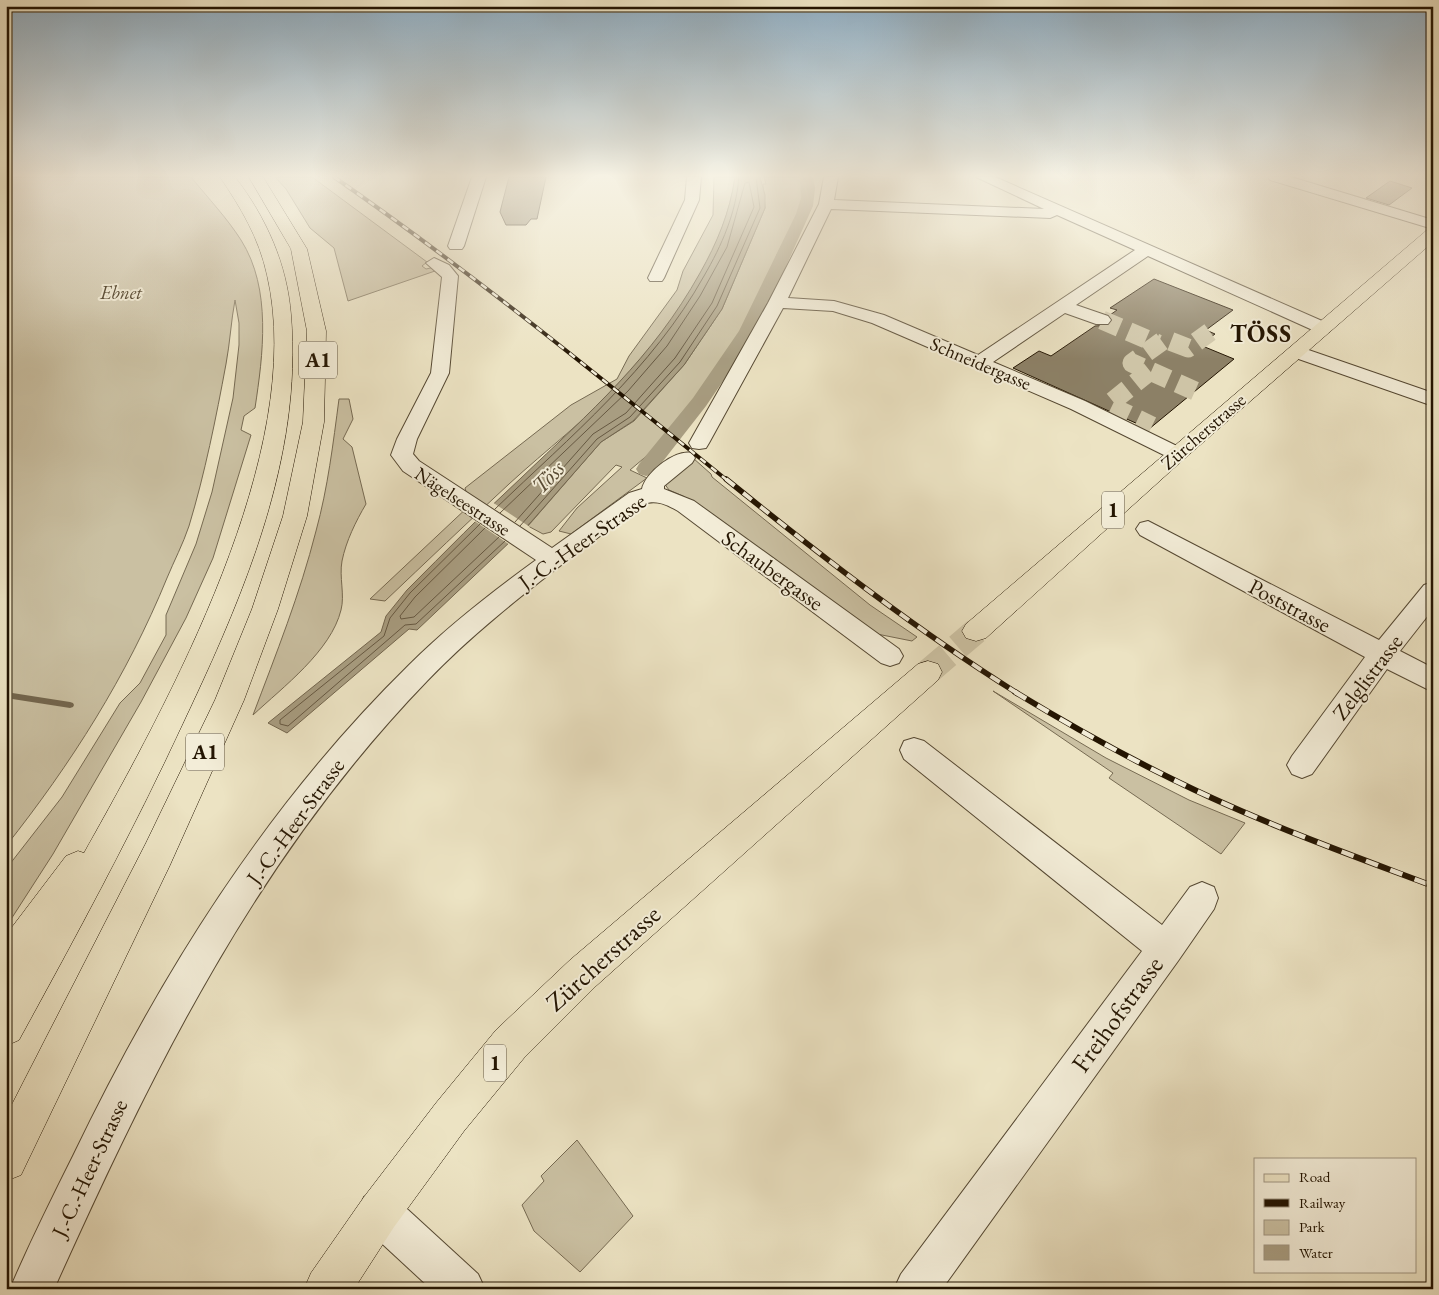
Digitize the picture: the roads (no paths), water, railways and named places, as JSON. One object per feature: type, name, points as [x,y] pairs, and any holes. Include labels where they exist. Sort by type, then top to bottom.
[{"type":"main road","name":"A1","points":[[6,1027],[134,793],[192,675],[232,579],[258,502],[279,407],[284,334],[276,275],[263,237]]},
{"type":"main road","name":"A1","points":[[6,1160],[136,897],[207,748],[254,638],[290,535],[312,431],[317,375],[316,328],[311,287],[294,237]]},
{"type":"main road","name":"Zürcherstrasse","points":[[976,632],[1176,454],[1297,352],[1428,237]]},
{"type":"main road","name":"Zürcherstrasse","points":[[327,1289],[379,1212],[450,1117],[510,1044],[583,973],[928,672]]},
{"type":"main road","name":"A1","points":[[6,965],[134,793]]},
{"type":"street","points":[[456,246],[459,237]]},
{"type":"street","points":[[656,278],[675,237]]},
{"type":"street","points":[[699,443],[777,303],[809,237]]},
{"type":"street","points":[[1115,237],[1323,328]]},
{"type":"street","points":[[980,362],[1145,251]]},
{"type":"street","name":"Nägelseestrasse","points":[[434,263],[443,268],[450,276],[440,374],[407,439],[402,456],[410,466],[543,553]]},
{"type":"street","name":"Schneidergasse","points":[[777,303],[843,309],[878,319],[1078,405],[1176,454]]},
{"type":"street","points":[[1062,306],[1102,320]]},
{"type":"street","points":[[1297,352],[1433,400]]},
{"type":"street","name":"J.-C.-Heer-Strasse","points":[[32,1289],[130,1082],[205,948],[304,803],[364,730],[419,672],[484,612],[543,553],[637,498],[652,494],[654,483],[684,458]]},
{"type":"street","name":"Schaubergasse","points":[[652,494],[662,494],[686,506],[890,656]]},
{"type":"street","name":"Poststrasse","points":[[1148,528],[1433,681]]},
{"type":"street","name":"Zelglistrasse","points":[[1302,765],[1382,655],[1433,591]]},
{"type":"street","name":"Freihofstrasse","points":[[914,750],[1166,949],[916,1289]]},
{"type":"street","points":[[1166,949],[1202,898]]},
{"type":"street","points":[[379,1212],[463,1289]]},
{"type":"water","name":"Töss","points":[[718,237],[752,237],[722,309],[684,365],[633,421],[601,442],[531,522],[417,630],[409,629],[287,733],[268,723],[381,632],[386,616],[407,590],[618,383],[661,332],[681,304],[700,273]]},
{"type":"waterway","points":[[646,469],[700,402],[748,331],[791,237]]},
{"type":"waterway","points":[[6,695],[70,705]]},
{"type":"tunnel","points":[[1102,320],[1158,344]]},
{"type":"tunnel","points":[[1150,371],[1132,363],[1165,339],[1188,348],[1210,332]]},
{"type":"tunnel","points":[[1150,371],[1195,391]]},
{"type":"tunnel","points":[[1150,371],[1108,405],[1152,426]]},
{"type":"tunnel","points":[[928,672],[976,631]]},
{"type":"railway","points":[[418,237],[583,364],[728,481]]},
{"type":"railway","points":[[726,479],[797,536],[905,617],[1017,693]]},
{"type":"railway","points":[[1015,692],[1112,748],[1212,798],[1294,833],[1433,886]]},
{"type":"district","name":"TÖSS","points":[[1261,334]]},
{"type":"park label","name":"Ebnet","points":[[121,292]]}]
